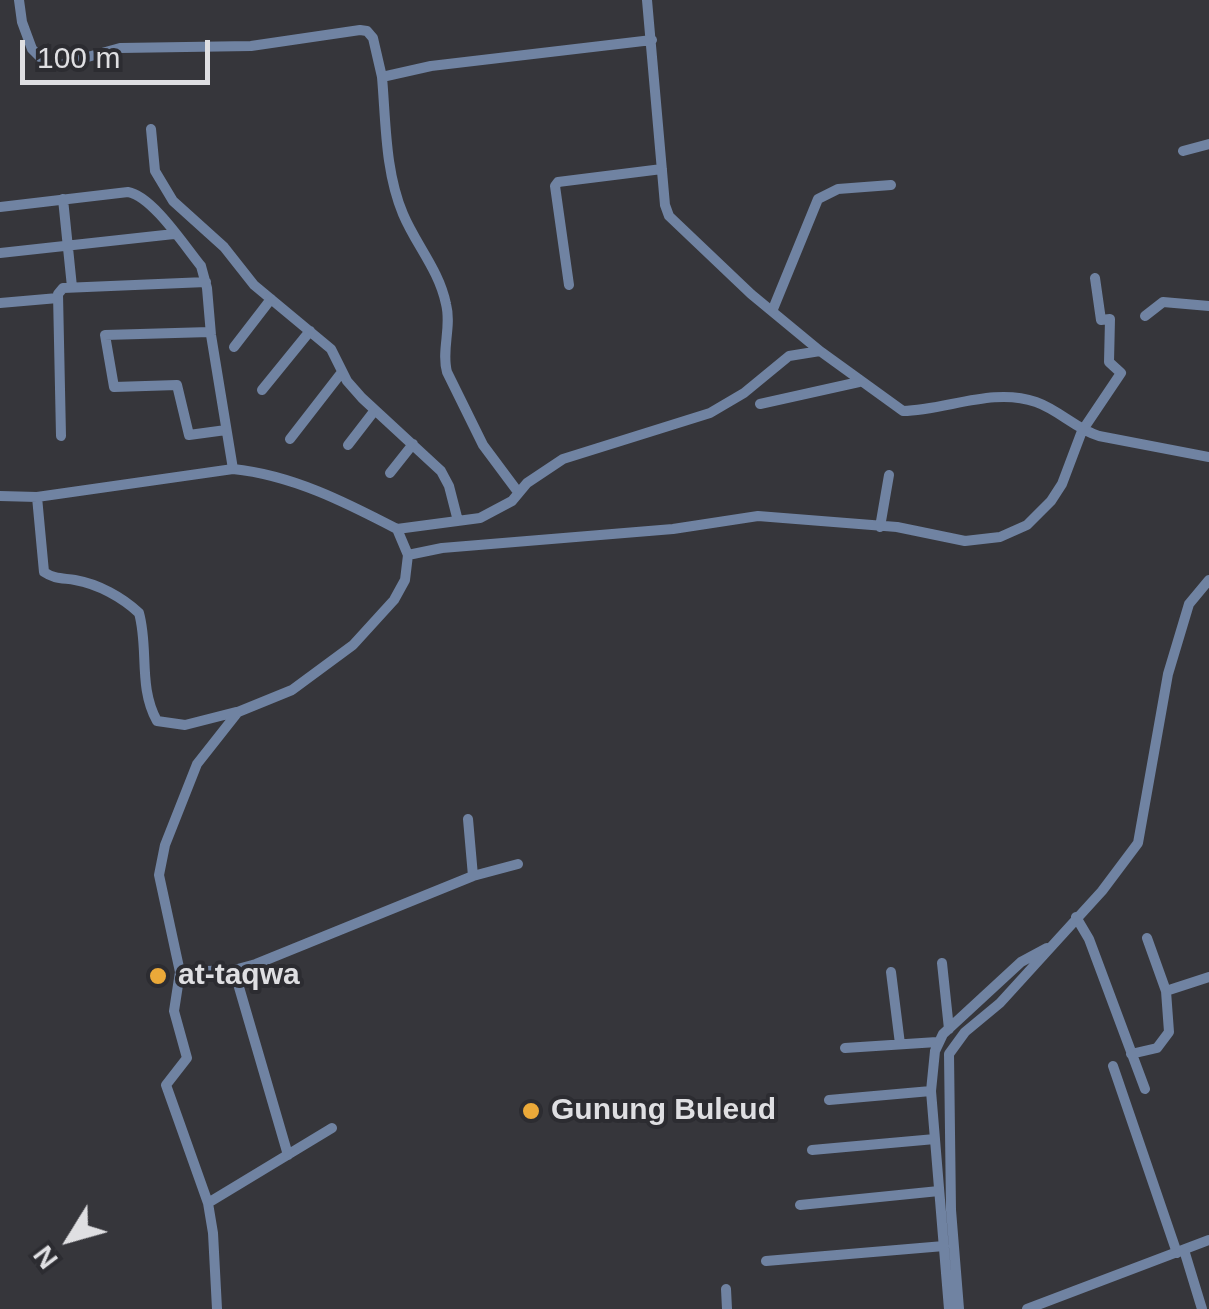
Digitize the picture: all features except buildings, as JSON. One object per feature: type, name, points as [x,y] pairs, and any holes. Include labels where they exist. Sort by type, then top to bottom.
[{"type":"street","points":[[19,0],[32,49],[43,60],[59,65],[120,48],[250,46],[367,31],[373,38],[382,77],[386,136],[401,209],[437,275],[447,306],[447,372],[483,446],[518,492]]},
{"type":"street","points":[[647,0],[665,205],[676,226],[820,351],[902,411],[1001,396],[1041,404],[1082,431],[1180,454],[1209,456]]},
{"type":"street","points":[[382,77],[431,66],[652,40]]},
{"type":"street","points":[[151,129],[155,171],[173,201],[224,247],[254,284],[331,349],[342,372],[376,410],[441,471],[458,521]]},
{"type":"street","points":[[1183,151],[1209,144]]},
{"type":"street","points":[[569,285],[554,186],[558,182],[662,169]]},
{"type":"street","points":[[773,309],[818,199],[838,190],[891,185]]},
{"type":"street","points":[[0,207],[128,192],[140,194],[200,266],[206,282],[210,332],[233,469]]},
{"type":"street","points":[[63,199],[72,287]]},
{"type":"street","points":[[0,252],[174,234]]},
{"type":"street","points":[[408,555],[442,548],[673,529],[758,516],[880,526],[984,542],[1027,525],[1040,515],[1062,484],[1082,431],[1121,373],[1108,362],[1110,319],[1101,320],[1094,278]]},
{"type":"street","points":[[60,436],[58,298],[63,288],[206,282]]},
{"type":"street","points":[[0,302],[58,298]]},
{"type":"street","points":[[234,347],[271,299]]},
{"type":"street","points":[[1145,316],[1162,302],[1209,306]]},
{"type":"street","points":[[262,390],[310,331]]},
{"type":"street","points":[[210,332],[105,334],[114,387],[177,385],[189,435],[226,430]]},
{"type":"street","points":[[0,496],[37,497],[233,469],[265,472],[301,484],[398,528],[480,518],[512,502],[518,492],[563,460],[710,413],[744,393],[789,356],[820,351]]},
{"type":"street","points":[[290,439],[342,372]]},
{"type":"street","points":[[760,404],[860,382]]},
{"type":"street","points":[[348,445],[376,410]]},
{"type":"street","points":[[390,473],[413,444]]},
{"type":"street","points":[[880,526],[888,476]]},
{"type":"street","points":[[37,497],[44,572],[100,588],[139,613],[145,684],[157,721],[185,725],[238,712],[292,690],[353,645],[394,600],[404,580],[408,555],[398,528]]},
{"type":"street","points":[[959,1309],[951,1210],[950,1054],[964,1032],[1000,1003],[1052,946],[1125,864],[1138,843],[1168,674],[1189,604],[1209,580]]},
{"type":"street","points":[[217,1309],[208,1203],[166,1085],[187,1058],[174,1011],[180,972],[159,875],[197,764],[238,712]]},
{"type":"street","points":[[468,819],[473,876]]},
{"type":"street","points":[[180,972],[234,970],[473,876],[518,864]]},
{"type":"street","points":[[1076,917],[1089,939],[1145,1089]]},
{"type":"street","points":[[1131,1054],[1157,1048],[1166,1040],[1170,1024],[1166,991],[1147,938]]},
{"type":"street","points":[[936,1309],[949,1308],[932,1090],[938,1042],[1021,962],[1052,946]]},
{"type":"street","points":[[942,964],[949,1029]]},
{"type":"street","points":[[234,970],[288,1155]]},
{"type":"street","points":[[891,972],[900,1044]]},
{"type":"street","points":[[1166,991],[1209,976]]},
{"type":"street","points":[[845,1048],[938,1042]]},
{"type":"street","points":[[1113,1066],[1202,1309]]},
{"type":"street","points":[[828,1100],[932,1090]]},
{"type":"street","points":[[208,1203],[332,1128]]},
{"type":"street","points":[[812,1150],[935,1138]]},
{"type":"street","points":[[800,1206],[940,1191]]},
{"type":"street","points":[[1026,1309],[1209,1240]]},
{"type":"street","points":[[766,1262],[944,1246]]},
{"type":"street","points":[[726,1289],[727,1309]]},
{"type":"place","name":"at-taqwa","points":[[158,976]]},
{"type":"place","name":"Gunung Buleud","points":[[531,1111]]}]
